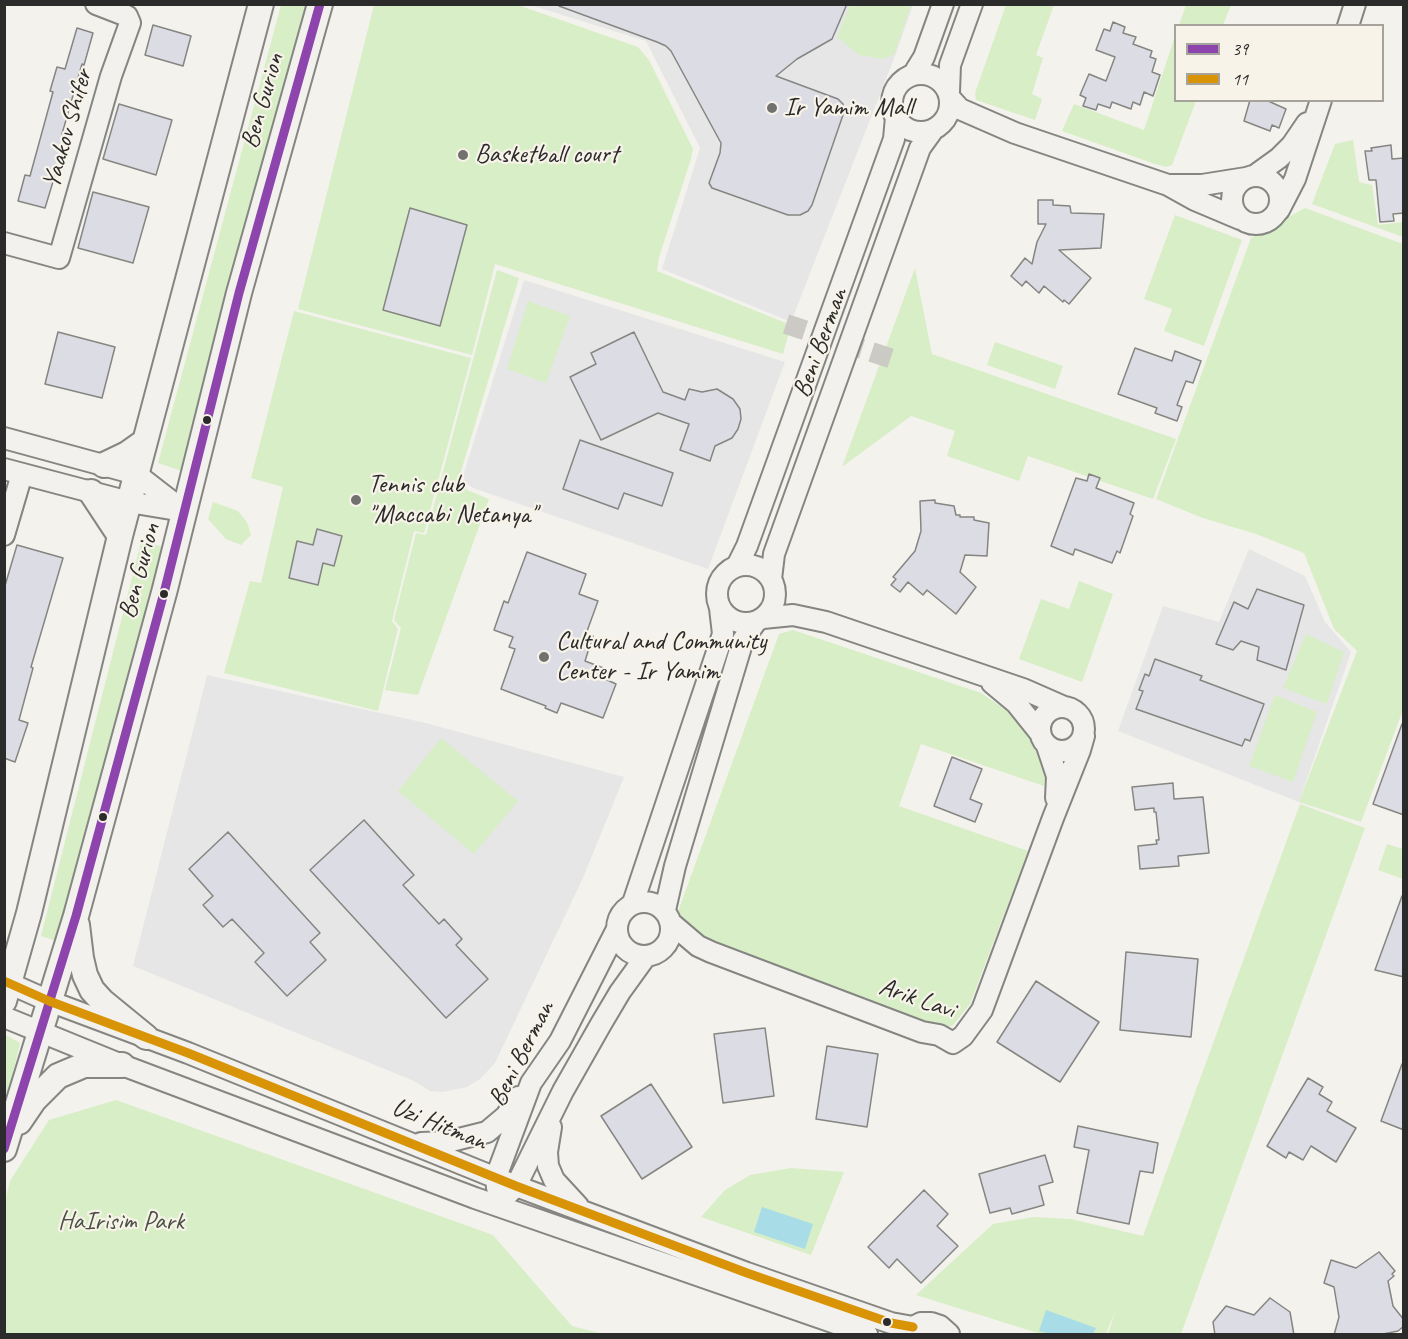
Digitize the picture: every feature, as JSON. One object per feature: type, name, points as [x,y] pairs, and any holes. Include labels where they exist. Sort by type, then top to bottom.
[{"type":"main road","name":"Ben Gurion","points":[[6,988],[29,913],[120,536],[261,4]]},
{"type":"main road","name":"Ben Gurion","points":[[6,1144],[76,916],[185,512],[239,293],[320,4]]},
{"type":"main road","points":[[104,465],[127,454],[144,442]]},
{"type":"main road","points":[[90,492],[120,536]]},
{"type":"main road","points":[[4,939],[12,935],[29,913]]},
{"type":"main road","points":[[76,916],[81,958],[92,990],[102,1001],[146,1036]]},
{"type":"main road","points":[[6,1144],[34,1100],[58,1076],[84,1065],[122,1065]]},
{"type":"street","name":"Yaakov Shifer","points":[[4,243],[59,258],[111,76],[130,23],[128,16],[96,4]]},
{"type":"street","points":[[943,4],[924,57],[913,75],[898,85],[894,94],[892,103],[896,117],[901,124],[916,131],[958,123],[987,126],[1015,133]]},
{"type":"street","points":[[936,128],[949,114],[950,65],[972,4]]},
{"type":"street","points":[[1349,24],[1355,4]]},
{"type":"street","points":[[913,75],[930,75],[944,84],[960,110],[1015,133],[1168,185],[1247,223],[1256,225],[1267,222],[1278,210],[1295,179],[1321,102]]},
{"type":"street","points":[[1240,219],[1234,212],[1232,198],[1239,183],[1279,158],[1292,145],[1320,102]]},
{"type":"street","name":"Beni Berman","points":[[737,566],[747,546],[894,139],[896,117]]},
{"type":"street","name":"Beni Berman","points":[[772,582],[774,554],[920,148],[936,128]]},
{"type":"street","points":[[1168,185],[1202,185],[1250,177],[1267,178],[1278,191],[1280,202],[1278,210]]},
{"type":"street","points":[[4,438],[136,474],[185,512]]},
{"type":"street","points":[[4,535],[14,471],[129,502],[185,512]]},
{"type":"street","points":[[737,566],[757,567],[772,582],[775,594],[774,604],[743,640],[675,866],[668,917],[671,937],[660,952],[646,956],[634,955],[621,943],[617,928],[619,918],[624,910],[633,903],[723,634],[717,589],[721,579],[737,566]]},
{"type":"street","name":"Arik Lavi","points":[[772,582],[787,600],[826,622]]},
{"type":"street","points":[[720,608],[734,622],[744,624],[759,620]]},
{"type":"street","name":"Arik Lavi","points":[[759,620],[793,615],[826,622],[1023,689],[1064,707]]},
{"type":"street","name":"Arik Lavi","points":[[971,672],[1004,693],[1025,714],[1044,740],[1057,776],[1053,818]]},
{"type":"street","points":[[1064,707],[1080,715],[1085,727],[1084,736],[1075,748],[1068,751],[1053,750],[1044,740],[1040,726],[1046,714],[1064,707]]},
{"type":"street","name":"Arik Lavi","points":[[665,947],[698,946],[922,1032],[939,1035],[953,1043],[963,1036],[982,1010],[1084,736]]},
{"type":"street","points":[[633,903],[650,902],[668,917]]},
{"type":"street","name":"Arik Lavi","points":[[668,917],[698,946]]},
{"type":"street","name":"Beni Berman","points":[[497,1206],[496,1177],[531,1083],[560,1041],[617,928]]},
{"type":"street","name":"Beni Berman","points":[[497,1206],[516,1186],[553,1111],[620,992],[646,956]]},
{"type":"street","name":"Uzi Hitman","points":[[6,988],[146,1036],[516,1186],[747,1273],[909,1331],[921,1323],[931,1323],[940,1326],[950,1335]]},
{"type":"street","points":[[4,1017],[122,1065],[497,1206],[867,1335]]},
{"type":"street","points":[[411,1143],[447,1142],[487,1132],[506,1116],[549,1058]]},
{"type":"street","points":[[553,1111],[547,1152],[548,1166],[555,1180],[582,1210]]},
{"type":"shaded area","points":[[530,5],[913,5],[791,322],[662,269],[700,148],[646,41]]},
{"type":"shaded area","points":[[524,280],[785,362],[708,569],[473,488],[466,483],[463,476]]},
{"type":"shaded area","points":[[1249,549],[1305,576],[1325,622],[1351,652],[1299,802],[1118,731],[1163,606],[1219,622]]},
{"type":"shaded area","points":[[207,675],[426,723],[624,777],[583,878],[495,1063],[480,1079],[467,1087],[443,1092],[430,1091],[414,1081],[133,966]]},
{"type":"green space","points":[[515,4],[638,47],[649,60],[693,149],[659,257],[657,271],[791,325],[783,354],[495,264],[472,355],[298,309],[374,5]]},
{"type":"green space","points":[[1186,4],[1231,5],[1223,24],[1179,24]]},
{"type":"green space","points":[[281,5],[308,5],[185,472],[158,463]]},
{"type":"green space","points":[[850,5],[911,5],[894,55],[882,59],[859,55],[837,37]]},
{"type":"green space","points":[[1006,5],[1054,5],[1036,55],[1043,58],[1032,94],[1042,99],[1035,120],[976,100],[975,93]]},
{"type":"green space","points":[[1174,39],[1174,102],[1196,102],[1172,165],[1166,167],[1155,164],[1062,131],[1074,104],[1144,130]]},
{"type":"green space","points":[[1353,140],[1359,182],[1372,185],[1378,225],[1403,222],[1403,237],[1312,204],[1335,144]]},
{"type":"green space","points":[[1305,208],[1403,244],[1403,710],[1361,822],[1299,802],[1357,651],[1334,629],[1304,553],[1156,499],[1251,238]]},
{"type":"green space","points":[[1175,215],[1242,240],[1204,346],[1164,331],[1172,309],[1144,299]]},
{"type":"green space","points":[[915,268],[932,354],[1176,439],[1153,499],[1028,456],[1019,481],[947,456],[955,431],[911,416],[842,467]]},
{"type":"green space","points":[[497,270],[519,278],[459,478],[467,490],[489,499],[418,695],[385,690],[401,628],[394,620],[416,533],[426,535]]},
{"type":"green space","points":[[528,301],[570,316],[546,383],[507,369]]},
{"type":"green space","name":"Tennis club \"Maccabi Netanya\"","points":[[294,311],[471,358],[424,533],[414,531],[392,621],[398,629],[378,711],[224,673],[250,581],[261,583],[283,487],[251,478]]},
{"type":"green space","points":[[995,342],[1063,366],[1055,389],[987,365]]},
{"type":"green space","points":[[213,502],[238,511],[247,522],[251,535],[241,545],[226,539],[208,519]]},
{"type":"green space","points":[[141,542],[166,547],[66,944],[41,936]]},
{"type":"green space","points":[[1079,581],[1113,594],[1082,682],[1019,659],[1041,599],[1069,609]]},
{"type":"green space","points":[[793,630],[981,693],[1015,716],[1039,746],[1045,776],[1044,786],[921,744],[899,806],[1028,851],[970,1004],[953,1025],[936,1034],[672,928],[779,634]]},
{"type":"green space","points":[[1306,634],[1344,652],[1327,704],[1283,688]]},
{"type":"green space","points":[[1275,695],[1317,712],[1293,782],[1249,766]]},
{"type":"green space","points":[[441,738],[518,801],[474,854],[398,791]]},
{"type":"green space","points":[[1300,804],[1365,828],[1181,1334],[1108,1334],[1116,1309],[1106,1334],[1041,1334],[916,1295],[993,1224],[1033,1217],[1071,1219],[1143,1236]]},
{"type":"green space","points":[[1387,844],[1403,849],[1403,879],[1378,870]]},
{"type":"green space","points":[[6,1035],[20,1043],[5,1108],[4,1040]]},
{"type":"green space","name":"HaIrisim Park","points":[[116,1100],[493,1235],[572,1326],[603,1334],[5,1334],[4,1205],[10,1181],[49,1120]]},
{"type":"green space","points":[[791,1168],[844,1172],[811,1255],[701,1217],[725,1190],[750,1175]]},
{"type":"water","points":[[762,1207],[813,1224],[805,1249],[754,1232]]},
{"type":"water","points":[[1046,1310],[1096,1328],[1093,1334],[1050,1334],[1039,1331]]},
{"type":"building","name":"Ir Yamim Mall","points":[[559,4],[847,4],[832,39],[797,59],[776,76],[838,99],[843,104],[844,112],[808,211],[800,215],[788,215],[712,188],[709,183],[720,153],[721,143],[671,51],[657,42],[559,6]]},
{"type":"building","points":[[1113,22],[1125,27],[1123,33],[1136,37],[1133,44],[1152,51],[1150,57],[1156,59],[1152,72],[1160,75],[1153,96],[1144,92],[1140,105],[1133,102],[1131,109],[1112,102],[1110,108],[1098,104],[1096,110],[1083,106],[1086,98],[1080,95],[1089,74],[1106,81],[1115,57],[1096,50],[1104,29],[1110,31]]},
{"type":"building","points":[[153,25],[191,36],[183,66],[145,55]]},
{"type":"building","points":[[77,28],[93,33],[62,134],[67,136],[45,208],[18,201],[25,175],[30,176],[53,92],[50,91],[57,67],[65,69]]},
{"type":"building","points":[[1249,102],[1270,102],[1286,109],[1279,128],[1272,125],[1270,131],[1244,121]]},
{"type":"building","points":[[119,104],[172,120],[156,175],[103,159]]},
{"type":"building","points":[[1391,145],[1392,159],[1404,158],[1404,213],[1393,214],[1394,221],[1380,222],[1376,180],[1369,180],[1365,151]]},
{"type":"building","points":[[93,192],[149,207],[133,263],[78,248]]},
{"type":"building","points":[[1038,200],[1053,200],[1053,205],[1070,206],[1071,213],[1104,214],[1101,248],[1059,250],[1091,278],[1069,304],[1064,300],[1063,302],[1044,286],[1039,293],[1026,281],[1022,286],[1011,276],[1025,258],[1032,264],[1037,242],[1046,224],[1038,224]]},
{"type":"building","points":[[410,208],[467,225],[440,326],[383,310]]},
{"type":"building","points":[[58,332],[115,347],[102,398],[45,384]]},
{"type":"building","points":[[634,332],[663,392],[685,400],[689,389],[702,392],[717,389],[733,399],[740,409],[741,419],[738,429],[732,438],[715,446],[710,461],[680,450],[689,424],[658,413],[601,440],[570,377],[596,364],[591,353]]},
{"type":"building","points":[[1135,348],[1172,361],[1175,351],[1201,361],[1193,383],[1186,381],[1177,405],[1182,407],[1177,421],[1155,413],[1157,408],[1118,394]]},
{"type":"building","points":[[580,440],[673,473],[662,506],[624,493],[618,509],[563,489]]},
{"type":"building","points":[[1089,474],[1100,478],[1096,488],[1134,503],[1130,514],[1133,516],[1120,553],[1117,551],[1112,563],[1075,549],[1073,555],[1051,546],[1076,478],[1087,481]]},
{"type":"building","points":[[935,500],[935,503],[954,506],[956,515],[960,517],[974,517],[974,520],[989,523],[987,556],[965,555],[960,572],[976,587],[956,614],[927,590],[923,595],[908,582],[900,592],[891,585],[896,579],[893,577],[915,551],[921,531],[920,501]]},
{"type":"building","points":[[317,529],[342,536],[334,566],[323,563],[318,585],[289,578],[297,541],[313,545]]},
{"type":"building","points":[[17,545],[63,558],[31,667],[33,668],[19,720],[28,723],[15,762],[4,758],[4,589]]},
{"type":"building","points":[[527,552],[586,574],[579,594],[598,601],[586,634],[593,636],[585,661],[606,669],[603,678],[616,684],[603,718],[561,703],[557,713],[545,708],[546,706],[501,689],[515,649],[509,647],[513,637],[494,630],[504,601],[508,603]]},
{"type":"building","points":[[1257,589],[1304,605],[1286,670],[1257,660],[1259,647],[1241,641],[1233,650],[1216,644],[1234,602],[1248,609]]},
{"type":"building","points":[[1155,659],[1202,676],[1200,680],[1264,704],[1250,741],[1245,739],[1242,746],[1136,709],[1143,691],[1139,690],[1145,674],[1149,676]]},
{"type":"building","points":[[1402,724],[1404,724],[1404,815],[1373,804]]},
{"type":"building","points":[[952,757],[982,769],[970,799],[982,804],[975,822],[934,806]]},
{"type":"building","points":[[1173,783],[1174,799],[1203,797],[1209,853],[1178,856],[1179,866],[1140,869],[1138,846],[1157,844],[1156,840],[1159,840],[1154,808],[1135,810],[1132,787]]},
{"type":"building","points":[[364,820],[414,875],[403,885],[439,924],[444,919],[462,939],[456,945],[488,979],[446,1018],[310,870]]},
{"type":"building","points":[[228,832],[320,933],[310,942],[326,960],[287,996],[255,962],[264,953],[232,919],[223,927],[203,905],[213,896],[189,869]]},
{"type":"building","points":[[1402,896],[1404,896],[1404,977],[1375,970]]},
{"type":"building","points":[[1126,952],[1198,959],[1191,1037],[1120,1030]]},
{"type":"building","points":[[1036,981],[1099,1022],[1060,1082],[997,1042]]},
{"type":"building","points":[[765,1028],[774,1096],[723,1103],[714,1034]]},
{"type":"building","points":[[827,1046],[878,1054],[867,1127],[816,1119]]},
{"type":"building","points":[[1402,1064],[1404,1065],[1404,1130],[1381,1121]]},
{"type":"building","points":[[1308,1078],[1323,1087],[1319,1094],[1332,1102],[1327,1111],[1356,1128],[1336,1162],[1311,1146],[1303,1160],[1289,1152],[1286,1158],[1267,1146]]},
{"type":"building","points":[[651,1084],[692,1147],[642,1179],[601,1116]]},
{"type":"building","points":[[1078,1126],[1158,1143],[1153,1173],[1140,1171],[1129,1224],[1077,1213],[1089,1150],[1074,1147]]},
{"type":"building","points":[[1045,1155],[1053,1182],[1039,1186],[1044,1205],[1012,1214],[1010,1208],[990,1213],[979,1174]]},
{"type":"building","points":[[924,1190],[948,1214],[937,1226],[958,1246],[921,1283],[897,1259],[889,1268],[868,1247]]},
{"type":"building","points":[[1379,1252],[1395,1271],[1392,1274],[1394,1276],[1388,1281],[1393,1306],[1404,1320],[1404,1326],[1398,1331],[1378,1335],[1334,1335],[1339,1317],[1334,1287],[1324,1283],[1331,1260],[1356,1268]]},
{"type":"building","points":[[1270,1298],[1290,1312],[1294,1335],[1215,1335],[1213,1322],[1226,1306],[1254,1315]]},
{"type":"tunnel","points":[[786,324],[893,359]]},
{"type":"transit line","name":"39","points":[[4,1149],[76,916],[165,589],[239,293],[320,4]]},
{"type":"transit line","name":"11","points":[[4,981],[49,1001],[188,1053],[516,1186],[747,1273],[891,1323],[913,1327]]},
{"type":"place","name":"Ir Yamim Mall","points":[[772,108]]},
{"type":"place","name":"Basketball court","points":[[463,155]]},
{"type":"place","name":"Tennis club \"Maccabi Netanya\"","points":[[356,500]]},
{"type":"place","name":"Cultural and Community Center - Ir Yamim","points":[[544,657]]}]
